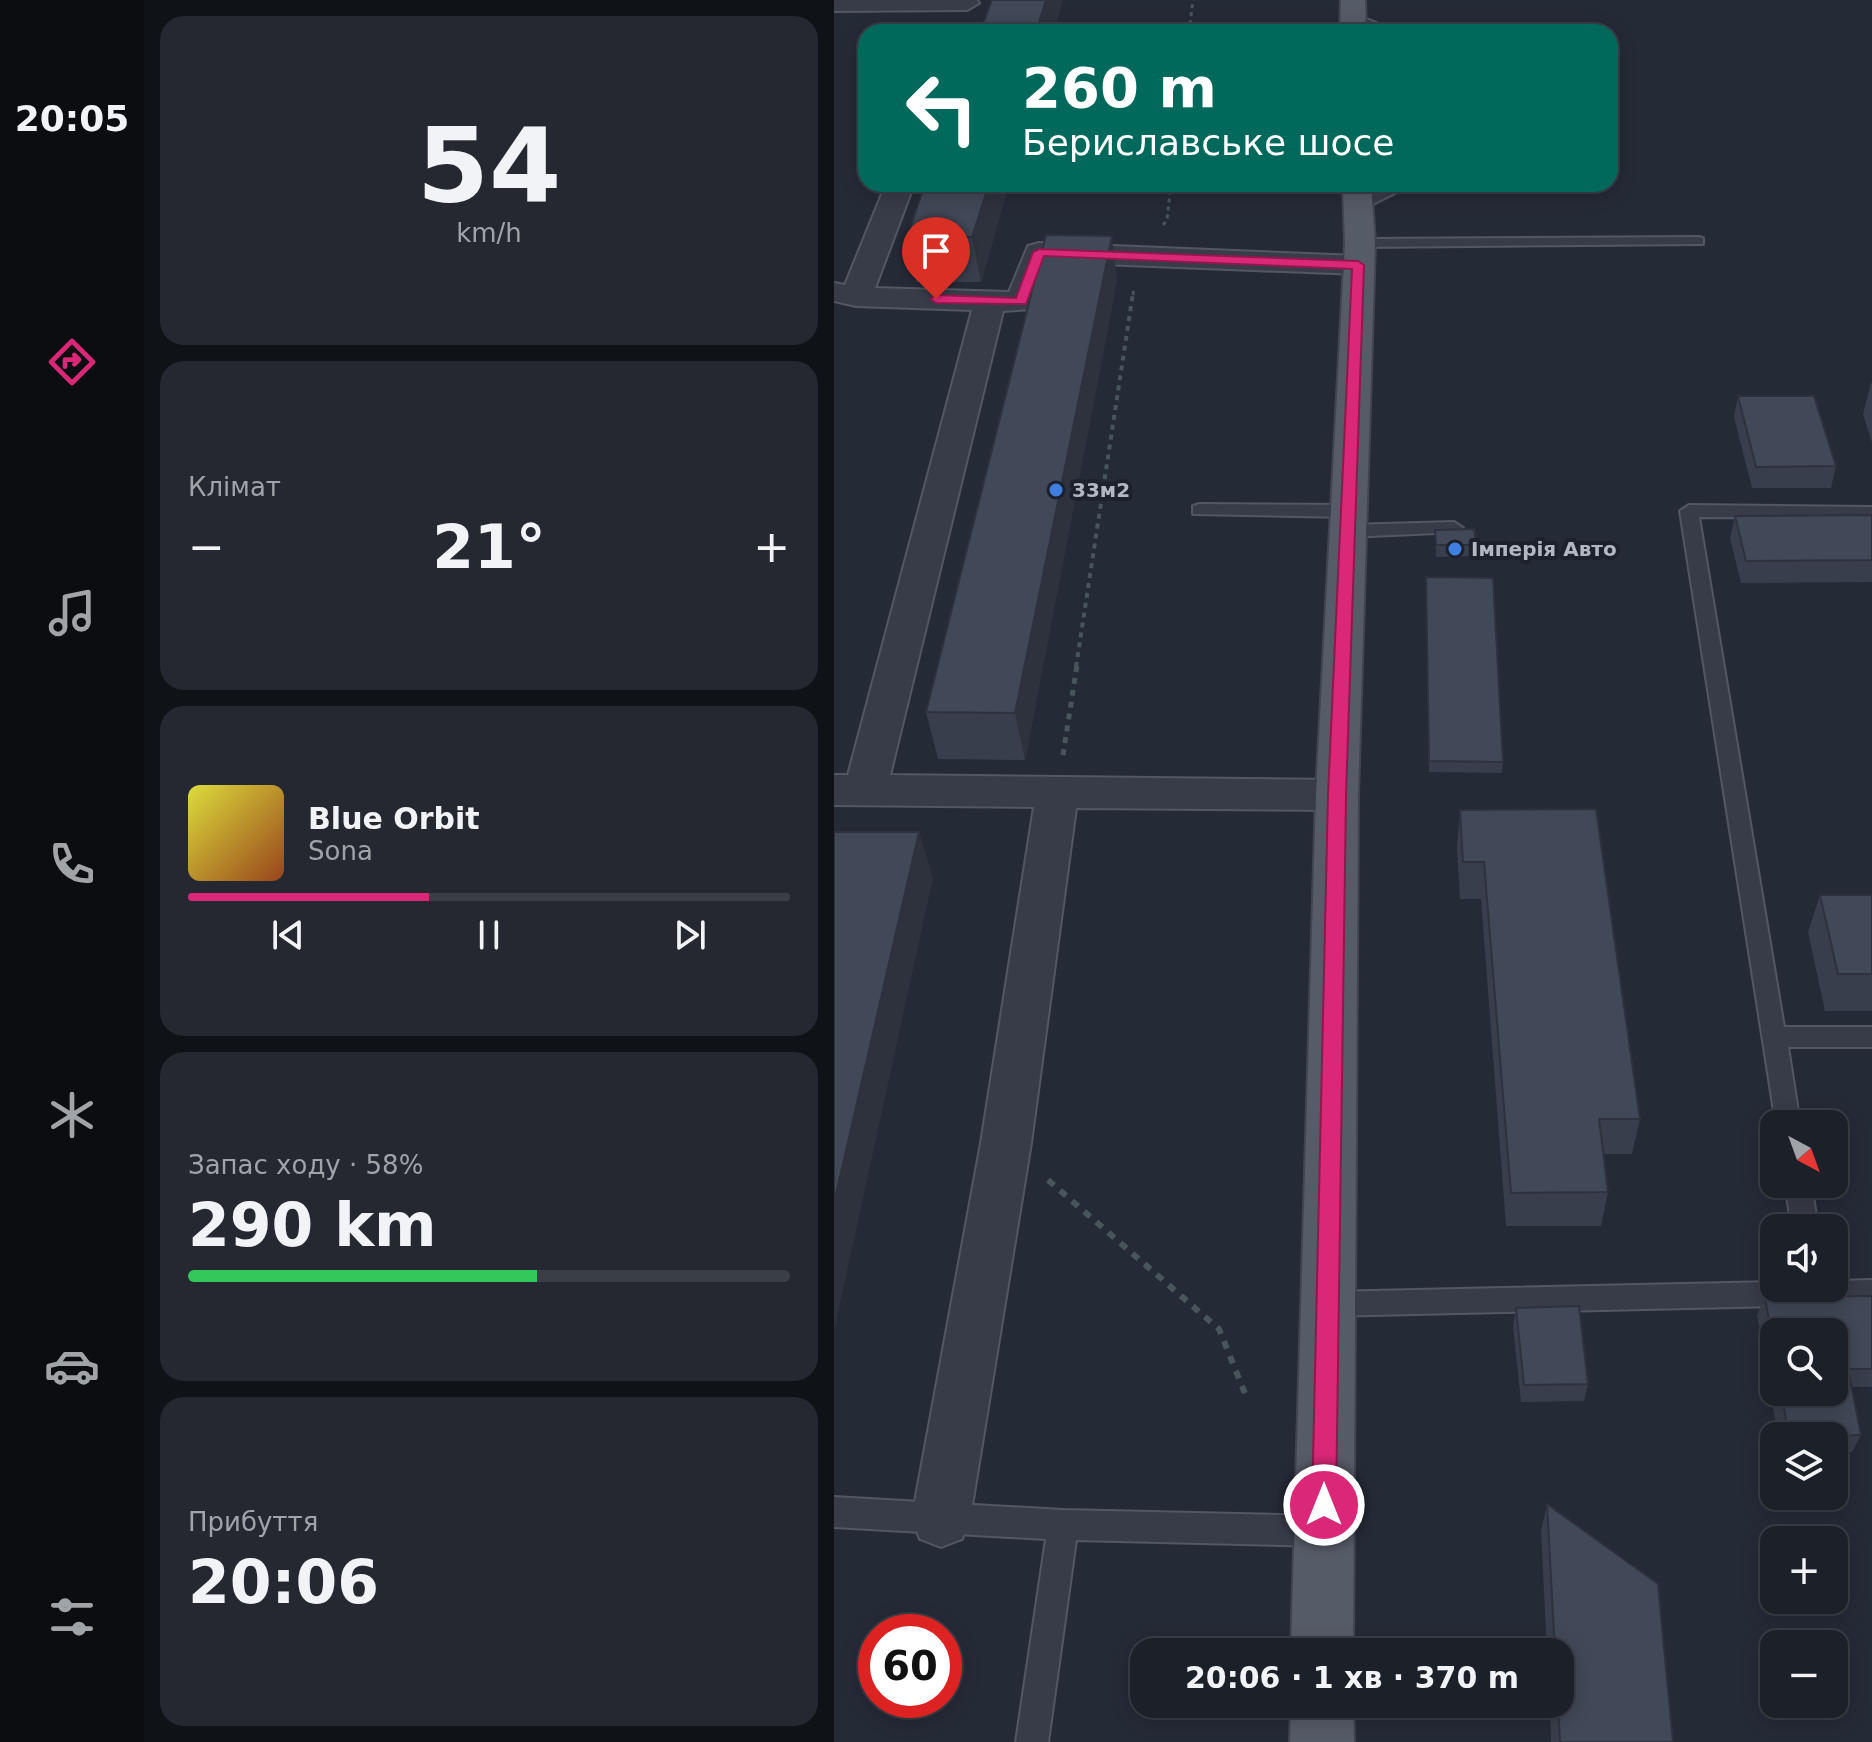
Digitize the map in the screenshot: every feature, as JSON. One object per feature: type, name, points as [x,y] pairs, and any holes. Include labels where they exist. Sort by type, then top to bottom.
[{"type":"main road","points":[[1322,1638],[1337,795],[1359,254],[1357,195]]},
{"type":"main road","points":[[1322,1718],[1322,1742]]},
{"type":"street","points":[[834,4],[967,2],[959,24]]},
{"type":"street","points":[[896,192],[845,294],[1021,302],[1039,252],[1139,257],[1359,254]]},
{"type":"street","points":[[990,301],[849,790],[1057,795],[1337,795]]},
{"type":"street","points":[[941,1518],[1006,1143],[1057,795]]},
{"type":"lane","points":[[1359,254],[1698,241]]},
{"type":"lane","points":[[1199,510],[1454,528]]},
{"type":"lane","points":[[1786,1110],[1689,511],[1868,512]]},
{"type":"lane","points":[[1773,1037],[1872,1037]]},
{"type":"lane","points":[[1848,1291],[1872,1292]]},
{"type":"lane","points":[[1326,1304],[1760,1292]]},
{"type":"lane","points":[[834,1512],[1063,1525],[1323,1531]]},
{"type":"lane","points":[[1032,1742],[1063,1525]]},
{"type":"path","points":[[1190,24],[1193,0]]},
{"type":"path","points":[[1057,795],[1139,257]]},
{"type":"path","points":[[1006,1143],[1219,1329],[1246,1396]]},
{"type":"building","points":[[992,0],[1046,0],[1038,24],[983,24]]},
{"type":"building","points":[[922,192],[986,192],[972,237],[907,237]]},
{"type":"building","points":[[1046,235],[1112,236],[1015,713],[926,712]]},
{"type":"building","points":[[1738,396],[1814,396],[1836,466],[1756,467]]},
{"type":"building","points":[[1872,515],[1872,560],[1746,561],[1735,516]]},
{"type":"building","points":[[1474,529],[1476,545],[1436,545],[1435,530]]},
{"type":"building","points":[[1426,577],[1493,578],[1503,762],[1429,761]]},
{"type":"building","points":[[1596,809],[1640,1119],[1599,1119],[1608,1192],[1511,1193],[1484,862],[1463,862],[1460,810]]},
{"type":"building","points":[[834,832],[919,832],[834,1203]]},
{"type":"building","points":[[1820,895],[1872,895],[1872,974],[1838,974]]},
{"type":"building","points":[[1848,1296],[1872,1296],[1872,1369],[1848,1369],[1848,1318],[1768,1318],[1766,1302],[1848,1302]]},
{"type":"building","points":[[1579,1306],[1588,1384],[1524,1385],[1516,1308]]},
{"type":"building","points":[[1848,1369],[1861,1435],[1848,1435],[1848,1422],[1786,1422],[1784,1406],[1848,1406]]},
{"type":"building","points":[[1547,1504],[1658,1584],[1673,1742],[1560,1742],[1559,1718],[1574,1718],[1574,1638],[1554,1638]]},
{"type":"place","name":"33м2","points":[[1056,490]]},
{"type":"place","name":"Імперія Авто","points":[[1455,549]]},
{"type":"route","points":[[936,299],[1021,302],[1039,252],[1358,265],[1337,795],[1324,1505]]}]
